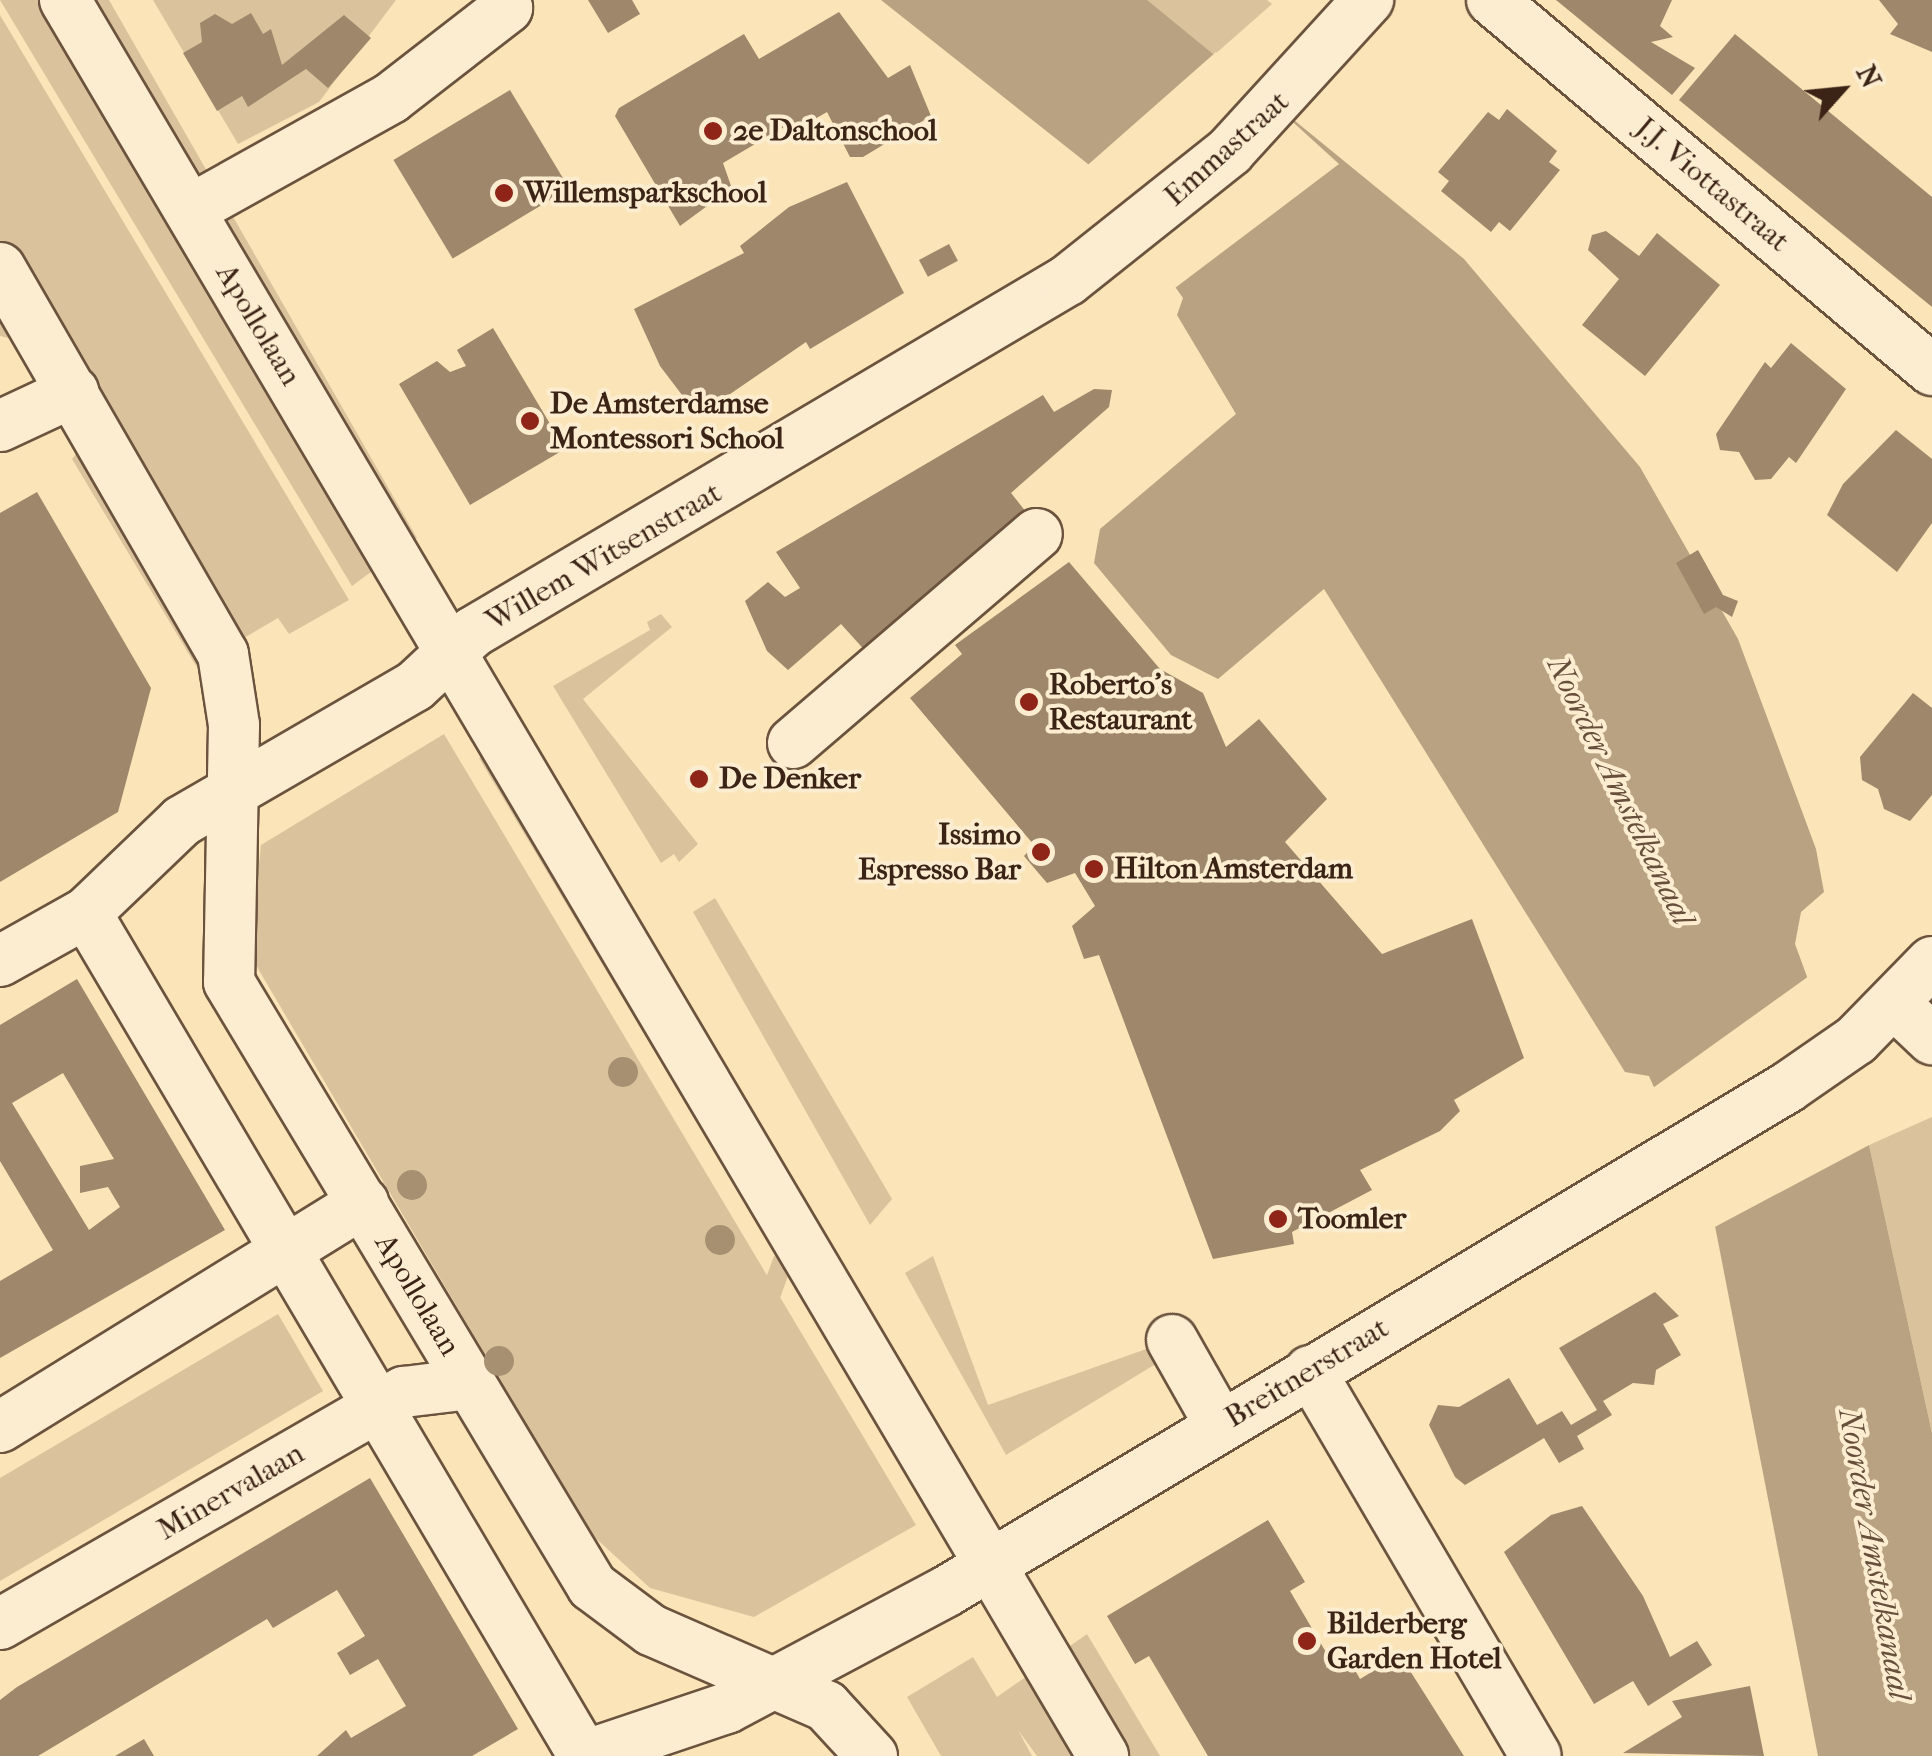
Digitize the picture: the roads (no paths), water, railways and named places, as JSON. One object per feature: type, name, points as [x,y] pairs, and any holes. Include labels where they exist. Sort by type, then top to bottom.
[{"type":"street","name":"Apollolaan","points":[[65,0],[1103,1756]]},
{"type":"street","points":[[190,210],[390,98],[507,8],[502,0]]},
{"type":"street","name":"J.J. Viottastraat","points":[[1492,0],[1932,370]]},
{"type":"street","name":"Emmastraat","points":[[1068,280],[1285,98],[1352,6]]},
{"type":"street","name":"Apollolaan","points":[[0,268],[223,654],[232,790],[230,982],[592,1586],[652,1630],[784,1682],[826,1706],[872,1756]]},
{"type":"street","name":"Willem Witsenstraat","points":[[450,652],[1068,280]]},
{"type":"street","points":[[0,426],[73,392]]},
{"type":"street","points":[[793,742],[1036,534]]},
{"type":"street","points":[[0,961],[86,913],[182,821],[414,686],[450,652]]},
{"type":"street","points":[[86,913],[584,1756],[727,1708],[784,1682],[990,1564]]},
{"type":"street","name":"Breitnerstraat","points":[[990,1564],[1626,1186],[1856,1040],[1896,1004],[1932,962]]},
{"type":"street","points":[[1896,1004],[1932,1039]]},
{"type":"street","points":[[0,1427],[290,1256],[363,1204]]},
{"type":"street","points":[[1172,1340],[1220,1425]]},
{"type":"street","points":[[1310,1372],[1536,1756]]},
{"type":"street","name":"Minervalaan","points":[[0,1624],[404,1392],[469,1384]]},
{"type":"water","name":"Noorder Amstelkanaal","points":[[881,0],[1147,0],[1464,259],[1640,467],[1738,639],[1816,849],[1824,892],[1801,912],[1795,944],[1869,1145],[1932,1433],[1932,1756],[1818,1756],[1715,1226],[1649,1076],[1625,1072],[1324,589],[1218,679],[1171,655],[1094,563],[1100,529],[1236,414],[1177,315],[1183,298],[1088,164]]},
{"type":"place","name":"2e Daltonschool","points":[[713,131]]},
{"type":"place","name":"Willemsparkschool","points":[[504,193]]},
{"type":"place","name":"De Amsterdamse Montessori School","points":[[530,421]]},
{"type":"place","name":"Roberto's Restaurant","points":[[1029,702]]},
{"type":"place","name":"De Denker","points":[[699,779]]},
{"type":"place","name":"Issimo Espresso Bar","points":[[1041,852]]},
{"type":"place","name":"Hilton Amsterdam","points":[[1094,869]]},
{"type":"place","name":"Toomler","points":[[1278,1219]]},
{"type":"place","name":"Bilderberg Garden Hotel","points":[[1307,1641]]}]
